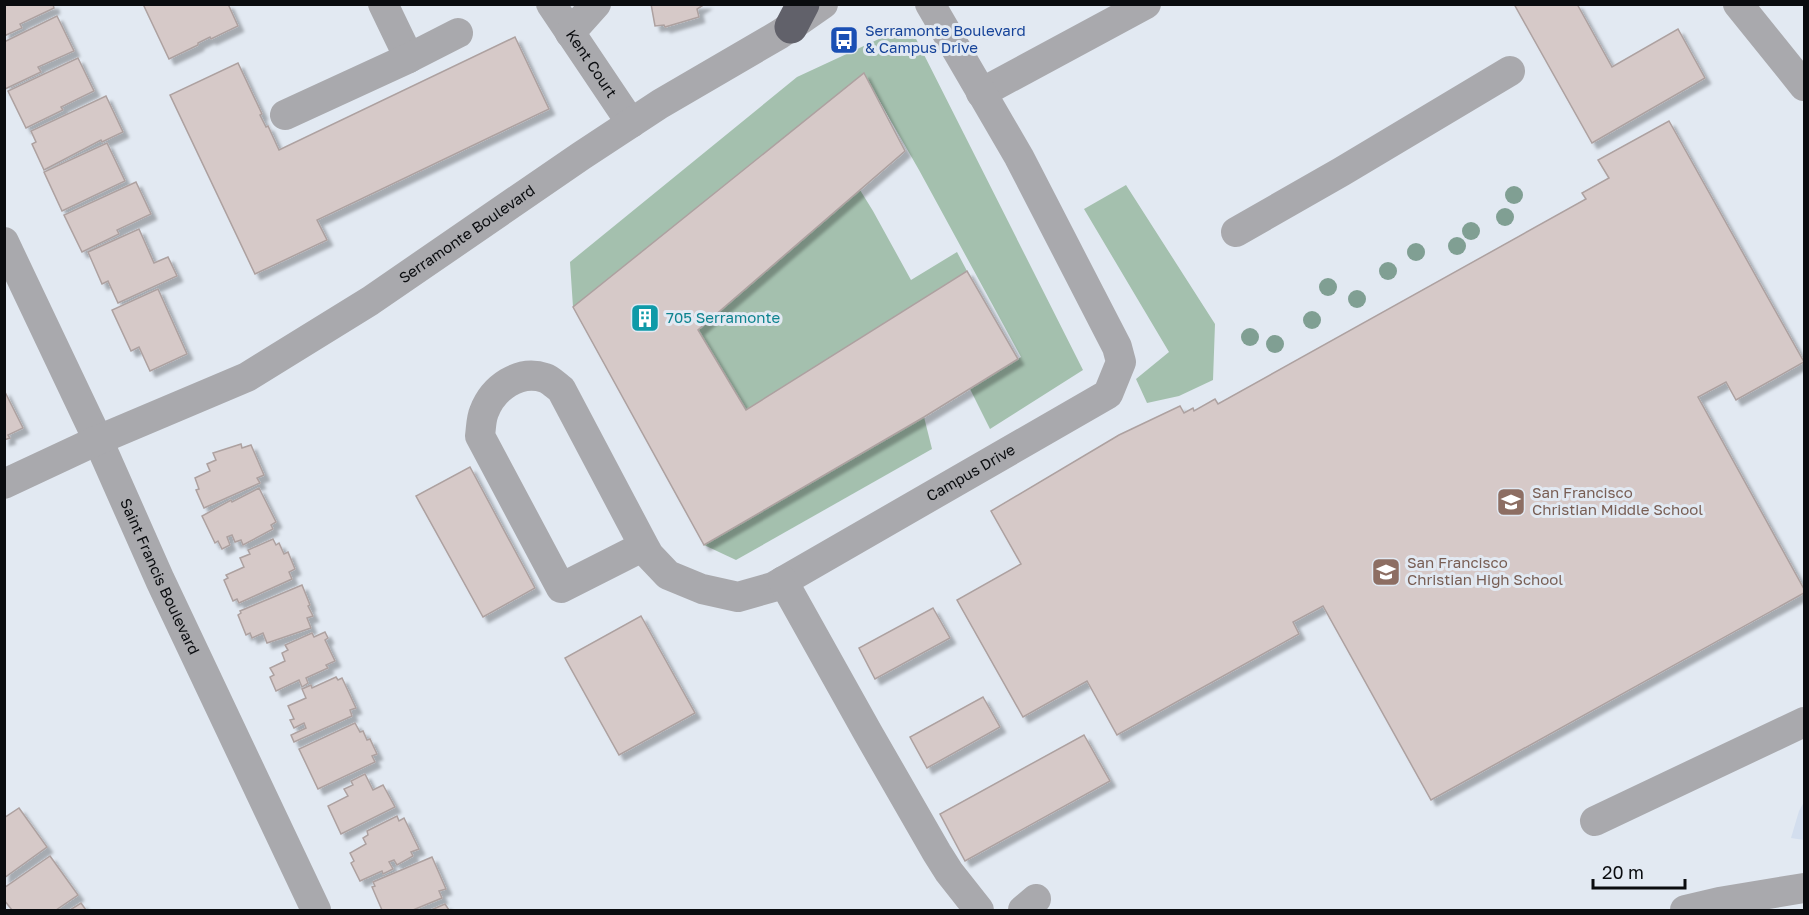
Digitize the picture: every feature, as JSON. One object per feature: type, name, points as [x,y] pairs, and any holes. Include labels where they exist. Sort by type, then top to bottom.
[{"type":"street","points":[[383,4],[409,58]]},
{"type":"street","name":"Kent Court","points":[[551,4],[631,123]]},
{"type":"street","points":[[570,33],[596,4]]},
{"type":"street","name":"Serramonte Boulevard","points":[[4,484],[98,440],[251,375],[370,301],[660,104],[797,16],[823,4]]},
{"type":"street","name":"Campus Drive","points":[[644,546],[561,588],[480,436],[484,413],[495,393],[510,381],[527,376],[546,379],[561,389],[649,555],[668,575],[702,589],[738,597],[773,587],[1108,394],[1121,362],[1117,347],[1019,157],[930,4]]},
{"type":"street","points":[[981,93],[1146,4]]},
{"type":"street","points":[[1738,4],[1804,86]]},
{"type":"street","points":[[285,115],[458,33]]},
{"type":"street","points":[[1236,232],[1510,71]]},
{"type":"street","name":"Saint Francis Boulevard","points":[[4,242],[316,910]]},
{"type":"street","points":[[783,581],[937,853],[979,910]]},
{"type":"street","points":[[1595,821],[1804,722]]},
{"type":"street","points":[[1685,910],[1804,888]]},
{"type":"street","points":[[1719,902],[1762,904],[1778,910]]},
{"type":"shaded area","points":[[1804,802],[1804,840],[1791,838],[1799,811]]},
{"type":"green space","points":[[909,25],[1083,370],[990,429],[970,389],[1021,357],[864,74],[573,307],[570,262],[797,77]]},
{"type":"green space","points":[[1126,185],[1215,324],[1213,380],[1179,396],[1147,403],[1136,379],[1169,352],[1084,209]]},
{"type":"green space","points":[[860,190],[911,280],[957,252],[967,271],[746,410],[698,330]]},
{"type":"green space","points":[[924,417],[932,449],[736,560],[704,545]]},
{"type":"building","points":[[4,4],[53,4],[54,8],[20,24],[22,28],[4,36]]},
{"type":"building","points":[[143,4],[228,4],[238,26],[211,39],[210,37],[169,59]]},
{"type":"building","points":[[651,4],[705,4],[697,9],[699,17],[665,27],[664,25],[655,26]]},
{"type":"building","points":[[1514,4],[1577,4],[1612,67],[1678,29],[1705,78],[1592,143]]},
{"type":"building","points":[[57,16],[74,51],[38,67],[41,72],[5,89],[4,42]]},
{"type":"building","points":[[515,37],[549,109],[317,220],[327,240],[255,274],[170,95],[238,63],[262,114],[260,115],[279,150]]},
{"type":"building","points":[[78,58],[94,91],[61,107],[63,110],[26,128],[8,91]]},
{"type":"building","name":"705 Serramonte","points":[[864,73],[905,151],[698,330],[746,410],[967,271],[1018,359],[924,417],[704,545],[573,307]]},
{"type":"building","points":[[106,96],[123,132],[102,142],[101,140],[44,170],[32,144],[36,142],[31,131]]},
{"type":"building","points":[[1669,121],[1804,362],[1736,400],[1726,382],[1698,397],[1804,589],[1804,593],[1431,800],[1323,606],[1293,622],[1299,634],[1117,735],[1087,681],[1023,717],[957,600],[1021,564],[991,511],[1119,435],[1180,406],[1184,413],[1193,408],[1194,411],[1215,399],[1218,404],[1586,199],[1582,193],[1609,178],[1598,160]]},
{"type":"building","points":[[107,143],[125,181],[62,211],[44,172]]},
{"type":"building","points":[[136,182],[151,214],[117,230],[119,234],[82,252],[64,215]]},
{"type":"building","points":[[139,229],[154,263],[168,257],[177,276],[118,303],[108,281],[102,284],[88,252]]},
{"type":"building","points":[[158,289],[187,354],[150,371],[139,347],[131,351],[112,310]]},
{"type":"building","points":[[4,390],[23,428],[8,435],[10,438],[4,440]]},
{"type":"building","points":[[241,444],[242,448],[251,445],[264,475],[257,478],[260,483],[204,508],[196,490],[199,489],[195,478],[210,471],[207,464],[216,460],[213,453]]},
{"type":"building","points":[[470,467],[535,588],[483,617],[416,496]]},
{"type":"building","points":[[259,488],[276,522],[271,525],[273,529],[243,545],[241,540],[235,542],[232,535],[227,537],[230,545],[222,549],[218,541],[215,543],[202,516]]},
{"type":"building","points":[[273,539],[276,545],[279,543],[284,554],[288,552],[295,569],[289,572],[292,579],[239,603],[237,599],[233,601],[224,580],[228,578],[226,575],[244,567],[240,558],[250,554],[248,550]]},
{"type":"building","points":[[302,585],[313,616],[307,618],[311,628],[267,643],[263,633],[252,638],[250,633],[246,635],[238,615],[240,611]]},
{"type":"building","points":[[933,608],[950,638],[875,679],[859,648]]},
{"type":"building","points":[[641,616],[695,713],[619,755],[565,658]]},
{"type":"building","points":[[325,632],[328,638],[325,640],[335,661],[326,665],[328,668],[306,678],[308,683],[302,687],[299,680],[276,691],[270,677],[274,675],[270,668],[285,661],[282,653],[288,650],[285,645],[312,633],[314,637]]},
{"type":"building","points":[[336,677],[338,680],[342,678],[356,708],[350,710],[352,716],[294,742],[291,735],[306,728],[304,723],[294,728],[290,720],[294,719],[288,706],[306,698],[302,689],[311,685],[312,688]]},
{"type":"building","points":[[983,697],[1000,727],[927,768],[910,737]]},
{"type":"building","points":[[355,723],[360,732],[363,731],[367,740],[370,739],[377,754],[372,756],[375,762],[318,789],[299,749]]},
{"type":"building","points":[[1084,735],[1110,781],[965,861],[940,814]]},
{"type":"building","points":[[365,774],[373,790],[383,785],[395,807],[341,834],[328,806],[348,796],[344,789],[353,785],[351,781]]},
{"type":"building","points":[[19,808],[47,847],[4,878],[4,818]]},
{"type":"building","points":[[397,816],[399,821],[404,818],[419,849],[411,852],[413,856],[397,865],[394,860],[389,862],[393,869],[383,874],[382,871],[360,881],[351,863],[354,861],[350,853],[366,844],[363,838],[368,835],[367,831]]},
{"type":"building","points":[[50,856],[78,895],[56,910],[12,910],[4,900],[4,888]]},
{"type":"building","points":[[432,857],[446,889],[439,891],[442,898],[413,910],[382,910],[372,887],[375,886],[373,882]]},
{"type":"building","points":[[81,903],[86,910],[70,910]]},
{"type":"building","points":[[445,904],[449,910],[431,910]]},
{"type":"place","name":"Serramonte Boulevard & Campus Drive","points":[[844,40]]},
{"type":"place","name":"705 Serramonte","points":[[645,318]]},
{"type":"place","name":"San Francisco Christian Middle School","points":[[1511,502]]},
{"type":"place","name":"San Francisco Christian High School","points":[[1386,572]]}]
